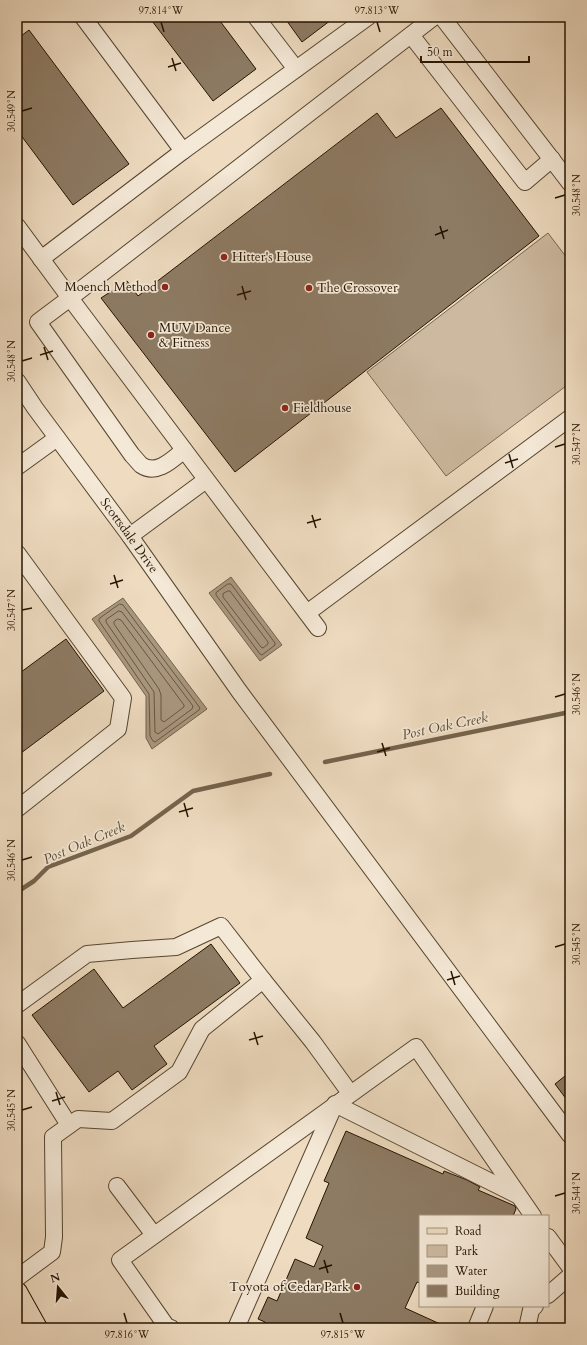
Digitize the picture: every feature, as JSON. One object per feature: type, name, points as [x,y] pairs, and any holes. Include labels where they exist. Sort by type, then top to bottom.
[{"type":"main road","points":[[17,1292],[37,1328]]},
{"type":"street","points":[[83,17],[183,151]]},
{"type":"street","points":[[256,17],[296,69]]},
{"type":"street","points":[[41,259],[183,151],[368,17]]},
{"type":"street","points":[[184,450],[166,466],[154,469],[142,466],[132,456],[38,322],[434,17]]},
{"type":"street","points":[[442,17],[570,183]]},
{"type":"street","points":[[411,35],[525,182],[552,159]]},
{"type":"street","points":[[17,226],[318,628]]},
{"type":"street","name":"Scottsdale Drive","points":[[17,381],[34,408],[130,536],[239,691],[570,1135]]},
{"type":"street","points":[[307,613],[570,418]]},
{"type":"street","points":[[17,467],[56,438]]},
{"type":"street","points":[[130,536],[206,480]]},
{"type":"street","points":[[17,553],[123,698],[118,729],[17,809]]},
{"type":"street","points":[[17,1006],[87,954],[176,947],[221,926],[314,1042],[350,1093]]},
{"type":"street","points":[[17,1278],[52,1252],[54,1237],[53,1137],[78,1119],[112,1121],[179,1072],[202,1029],[263,980]]},
{"type":"street","points":[[17,1043],[69,1125]]},
{"type":"street","points":[[170,1328],[167,1326],[120,1260],[350,1093],[416,1047],[532,1215]]},
{"type":"street","points":[[335,1104],[520,1196]]},
{"type":"street","points":[[236,1328],[335,1104]]},
{"type":"street","points":[[117,1186],[154,1235]]},
{"type":"street","points":[[549,1238],[570,1267]]},
{"type":"street","points":[[549,1294],[570,1276]]},
{"type":"street","points":[[476,1328],[485,1307]]},
{"type":"street","points":[[527,1328],[531,1310],[534,1307]]},
{"type":"green space","points":[[548,233],[570,262],[570,383],[446,476],[367,372]]},
{"type":"water","points":[[231,577],[282,645],[260,661],[209,593]]},
{"type":"water","points":[[123,598],[207,709],[152,749],[146,738],[146,696],[92,619]]},
{"type":"building","points":[[149,17],[217,17],[256,69],[213,101]]},
{"type":"building","points":[[284,17],[335,17],[302,42]]},
{"type":"building","points":[[29,30],[129,164],[73,205],[17,130],[17,39]]},
{"type":"building","name":"The Crossover","points":[[441,108],[539,236],[235,472],[101,298],[127,281],[138,296],[377,113],[396,138]]},
{"type":"building","points":[[66,639],[104,691],[17,756],[17,675]]},
{"type":"building","points":[[211,944],[240,983],[154,1046],[167,1064],[132,1090],[118,1071],[89,1092],[32,1015],[94,969],[123,1008]]},
{"type":"building","points":[[570,1072],[570,1104],[555,1084]]},
{"type":"building","points":[[346,1131],[443,1174],[444,1171],[467,1180],[480,1187],[478,1190],[515,1206],[516,1209],[513,1215],[419,1215],[419,1283],[417,1282],[405,1308],[449,1328],[263,1328],[265,1322],[258,1319],[268,1297],[277,1301],[295,1259],[314,1267],[323,1246],[306,1238],[329,1183],[324,1181]]},
{"type":"waterway","name":"Post Oak Creek","points":[[325,762],[570,712]]},
{"type":"waterway","name":"Post Oak Creek","points":[[17,892],[34,881],[48,867],[131,836],[193,791],[270,774]]},
{"type":"place","name":"Hitter's House","points":[[224,257]]},
{"type":"place","name":"Moench Method","points":[[165,287]]},
{"type":"place","name":"The Crossover","points":[[309,288]]},
{"type":"place","name":"MUV Dance & Fitness","points":[[151,335]]},
{"type":"place","name":"Fieldhouse","points":[[285,408]]},
{"type":"place","name":"Toyota of Cedar Park","points":[[357,1287]]}]
